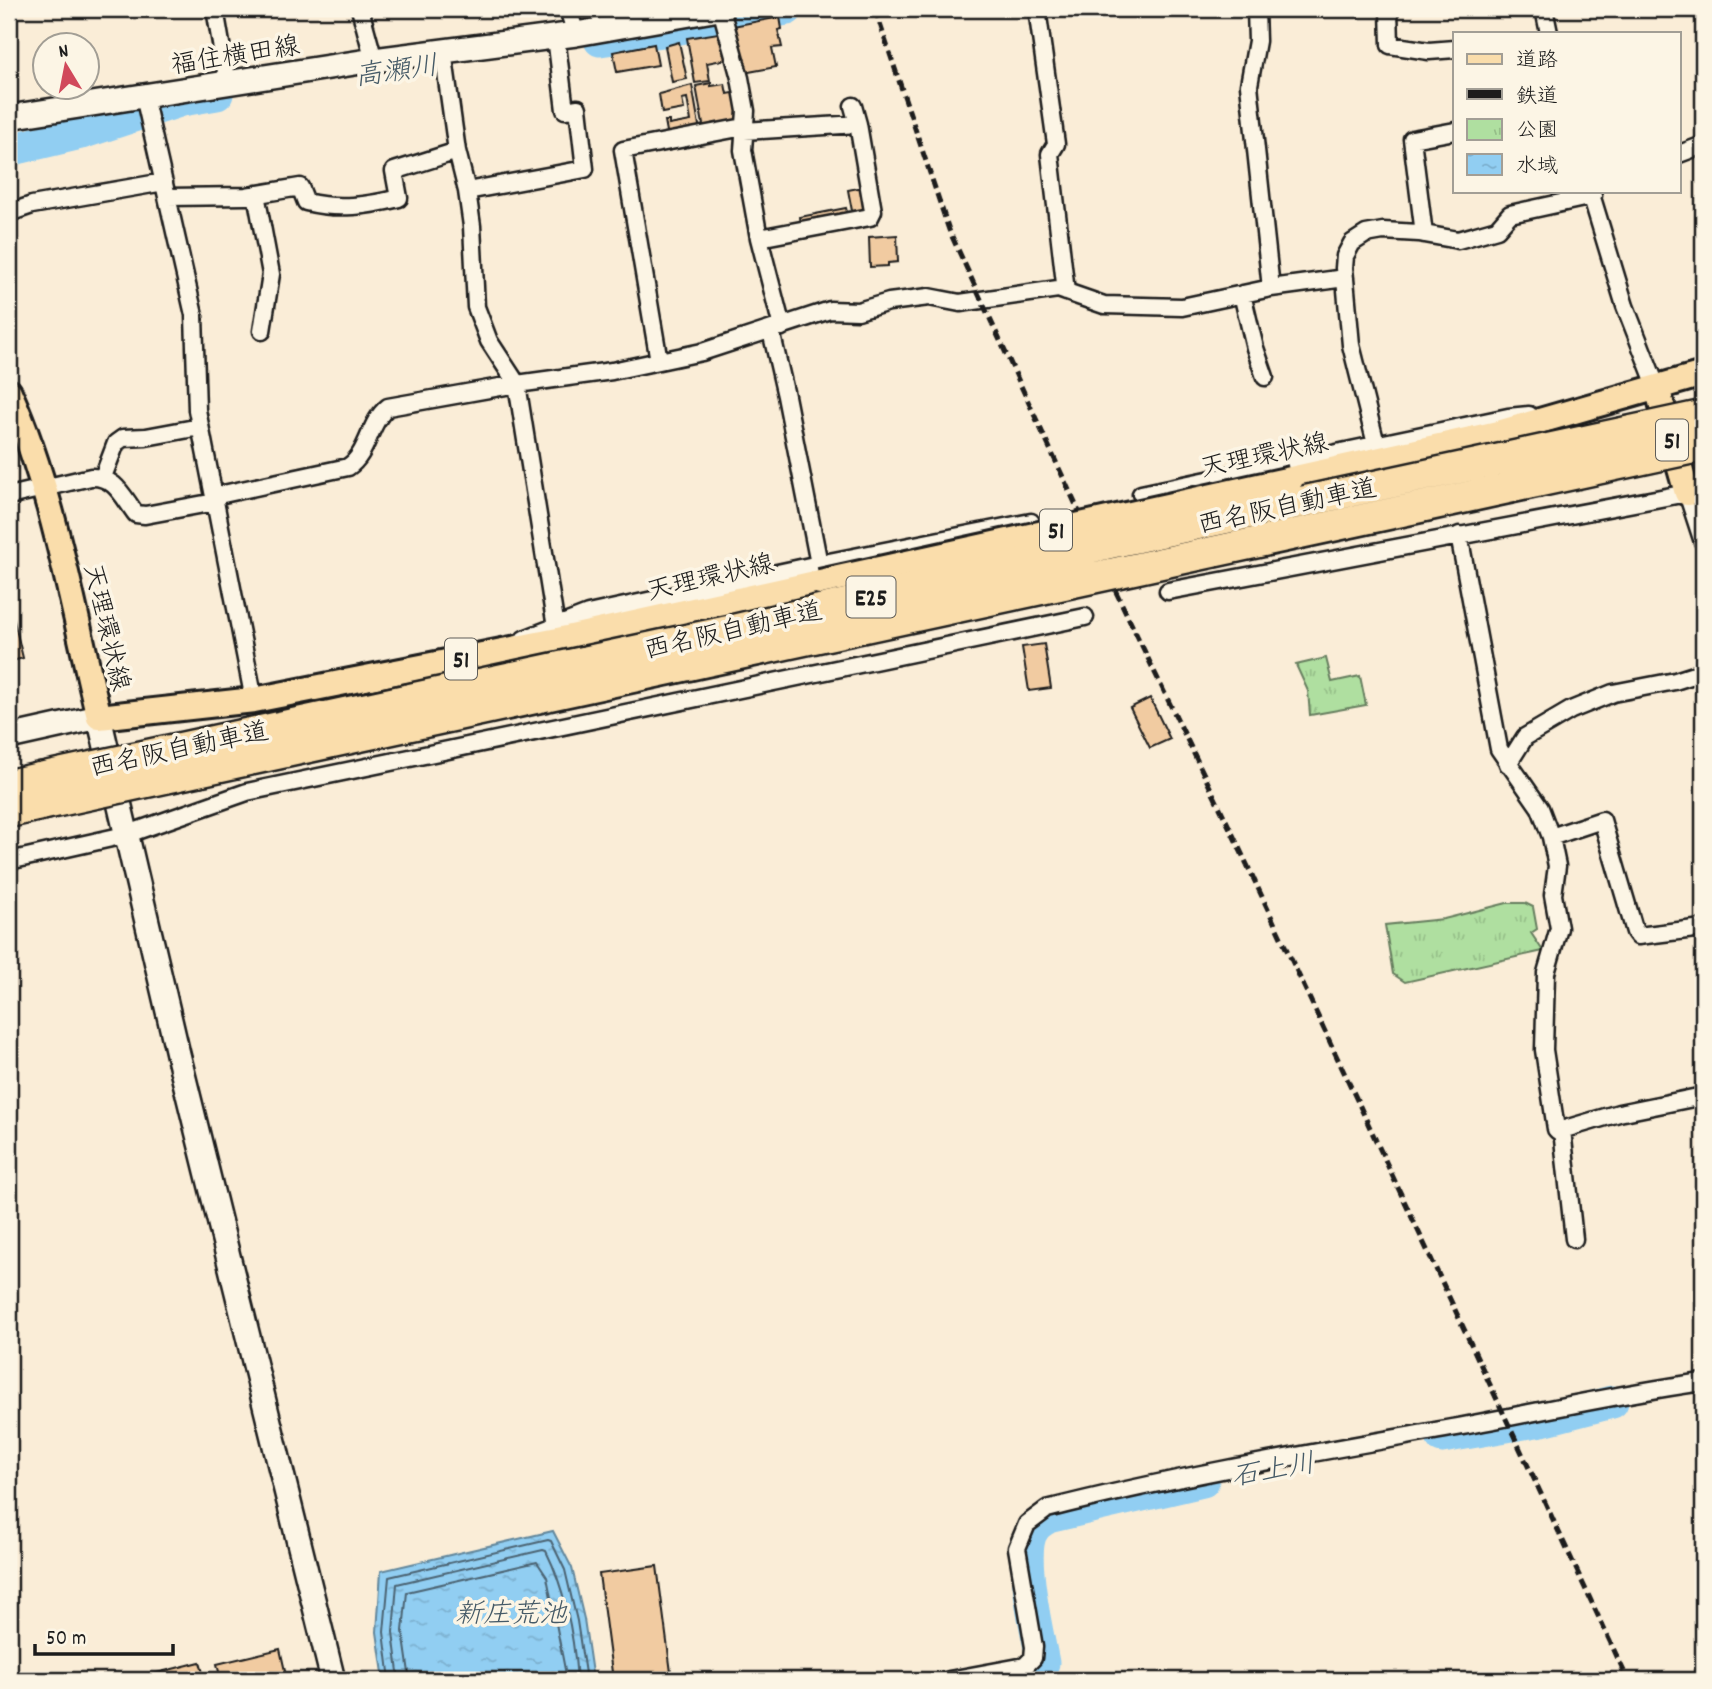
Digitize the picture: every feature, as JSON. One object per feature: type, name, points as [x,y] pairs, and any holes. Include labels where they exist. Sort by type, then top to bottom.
[{"type":"highway","name":"西名阪自動車道","points":[[9,812],[42,791],[1115,542],[1702,416]]},
{"type":"highway","name":"西名阪自動車道","points":[[9,785],[42,791],[1703,446]]},
{"type":"main road","name":"天理環状線","points":[[9,392],[24,426],[44,489],[99,717],[254,700],[490,653],[557,632],[820,573],[1291,479],[1497,433],[1703,374]]},
{"type":"main road","name":"51","points":[[1657,388],[1695,492]]},
{"type":"street","points":[[215,9],[228,85]]},
{"type":"street","points":[[360,9],[374,60]]},
{"type":"street","points":[[467,191],[585,169],[578,108],[565,110],[568,9]]},
{"type":"street","points":[[1037,9],[1056,144],[1050,154],[1066,292]]},
{"type":"street","points":[[1256,9],[1257,41],[1249,85],[1270,288]]},
{"type":"street","points":[[1389,9],[1390,45],[1429,51],[1453,49]]},
{"type":"street","points":[[1544,9],[1549,32]]},
{"type":"street","points":[[722,15],[746,111],[743,150],[820,573],[1031,522]]},
{"type":"street","name":"福住横田線","points":[[9,117],[228,85],[374,60],[722,15]]},
{"type":"street","points":[[443,51],[457,151],[472,226],[477,307],[489,341],[517,384],[557,632]]},
{"type":"street","points":[[144,96],[194,316],[197,410],[254,700]]},
{"type":"street","points":[[759,238],[870,217],[873,211],[853,106]]},
{"type":"street","points":[[659,361],[623,150],[744,129],[858,124]]},
{"type":"street","points":[[1424,233],[1412,139],[1453,131]]},
{"type":"street","points":[[1680,154],[1703,145]]},
{"type":"street","points":[[9,213],[32,205],[166,190],[256,194],[300,187],[306,202],[363,207],[398,198],[394,171],[457,151]]},
{"type":"street","points":[[1376,444],[1351,345],[1345,256],[1352,243],[1366,234],[1382,230],[1424,233],[1458,240],[1497,229],[1510,214],[1591,193],[1625,306],[1657,388]]},
{"type":"street","points":[[256,194],[271,274],[262,331]]},
{"type":"street","points":[[9,496],[91,477],[103,477],[111,481],[136,514],[145,515],[348,467],[358,460],[378,415],[388,407],[517,384],[612,371],[702,352],[831,310],[858,311],[889,302],[929,297],[960,303],[1058,289],[1104,305],[1182,307],[1270,288],[1345,278]]},
{"type":"street","points":[[1242,294],[1265,377]]},
{"type":"street","points":[[1141,495],[1508,417],[1577,411]]},
{"type":"street","points":[[103,477],[116,443],[122,438],[146,437],[200,427]]},
{"type":"street","points":[[1168,591],[1695,492],[1703,542]]},
{"type":"street","points":[[1458,535],[1499,749],[1540,808],[1551,837],[1557,866],[1553,895],[1559,928],[1546,973],[1544,1050],[1556,1129],[1562,1130],[1619,1113],[1703,1096]]},
{"type":"street","points":[[9,861],[125,835],[247,792],[1085,617]]},
{"type":"street","points":[[1508,764],[1525,737],[1571,710],[1613,693],[1675,681],[1703,672]]},
{"type":"street","points":[[9,737],[99,717],[125,835],[333,1680]]},
{"type":"street","points":[[1551,837],[1602,820],[1638,936],[1703,928]]},
{"type":"street","points":[[1562,1130],[1574,1239]]},
{"type":"street","points":[[949,1680],[1025,1666],[1033,1658],[1034,1647],[1017,1548],[1027,1524],[1047,1509],[1213,1470],[1640,1391],[1703,1382]]},
{"type":"green space","points":[[1326,658],[1332,682],[1360,676],[1366,705],[1310,715],[1308,691],[1296,665]]},
{"type":"green space","points":[[1507,903],[1525,903],[1533,907],[1537,929],[1531,933],[1543,951],[1405,982],[1393,974],[1385,925],[1444,919]]},
{"type":"water","name":"新庄荒池","points":[[553,1531],[572,1568],[584,1619],[593,1680],[384,1680],[377,1632],[381,1571]]},
{"type":"building","points":[[780,17],[782,29],[778,30],[782,47],[772,48],[776,67],[743,73],[733,26]]},
{"type":"building","points":[[718,33],[727,59],[707,63],[710,81],[695,83],[687,38]]},
{"type":"building","points":[[679,42],[687,79],[672,82],[665,46]]},
{"type":"building","points":[[654,44],[658,65],[617,72],[613,52]]},
{"type":"building","points":[[711,83],[711,86],[725,84],[727,94],[738,92],[741,123],[704,130],[696,86]]},
{"type":"building","points":[[692,85],[700,131],[668,137],[665,121],[669,121],[669,125],[691,121],[687,98],[682,99],[684,109],[662,113],[659,94]]},
{"type":"building","points":[[863,187],[868,213],[853,216],[848,190]]},
{"type":"building","points":[[846,208],[848,216],[801,224],[800,217]]},
{"type":"building","points":[[897,235],[898,262],[888,263],[888,266],[870,267],[869,237]]},
{"type":"building","points":[[9,600],[23,658],[9,662]]},
{"type":"building","points":[[1044,644],[1051,688],[1029,691],[1022,647]]},
{"type":"building","points":[[1150,698],[1170,739],[1150,748],[1130,708]]},
{"type":"building","points":[[657,1566],[672,1680],[613,1680],[599,1574]]},
{"type":"building","points":[[280,1649],[287,1680],[221,1680],[217,1664]]},
{"type":"building","points":[[200,1662],[205,1680],[129,1680]]},
{"type":"waterway","name":"高瀬川","points":[[600,40],[787,9]]},
{"type":"waterway","name":"高瀬川","points":[[9,150],[81,133],[182,100],[217,94]]},
{"type":"waterway","name":"石上川","points":[[1442,1437],[1542,1420],[1612,1402]]},
{"type":"waterway","name":"石上川","points":[[993,1680],[1024,1674],[1043,1663],[1028,1572],[1030,1538],[1036,1526],[1048,1517],[1203,1481]]},
{"type":"railway","points":[[875,9],[949,230],[1117,594],[1236,841],[1628,1680]]}]
